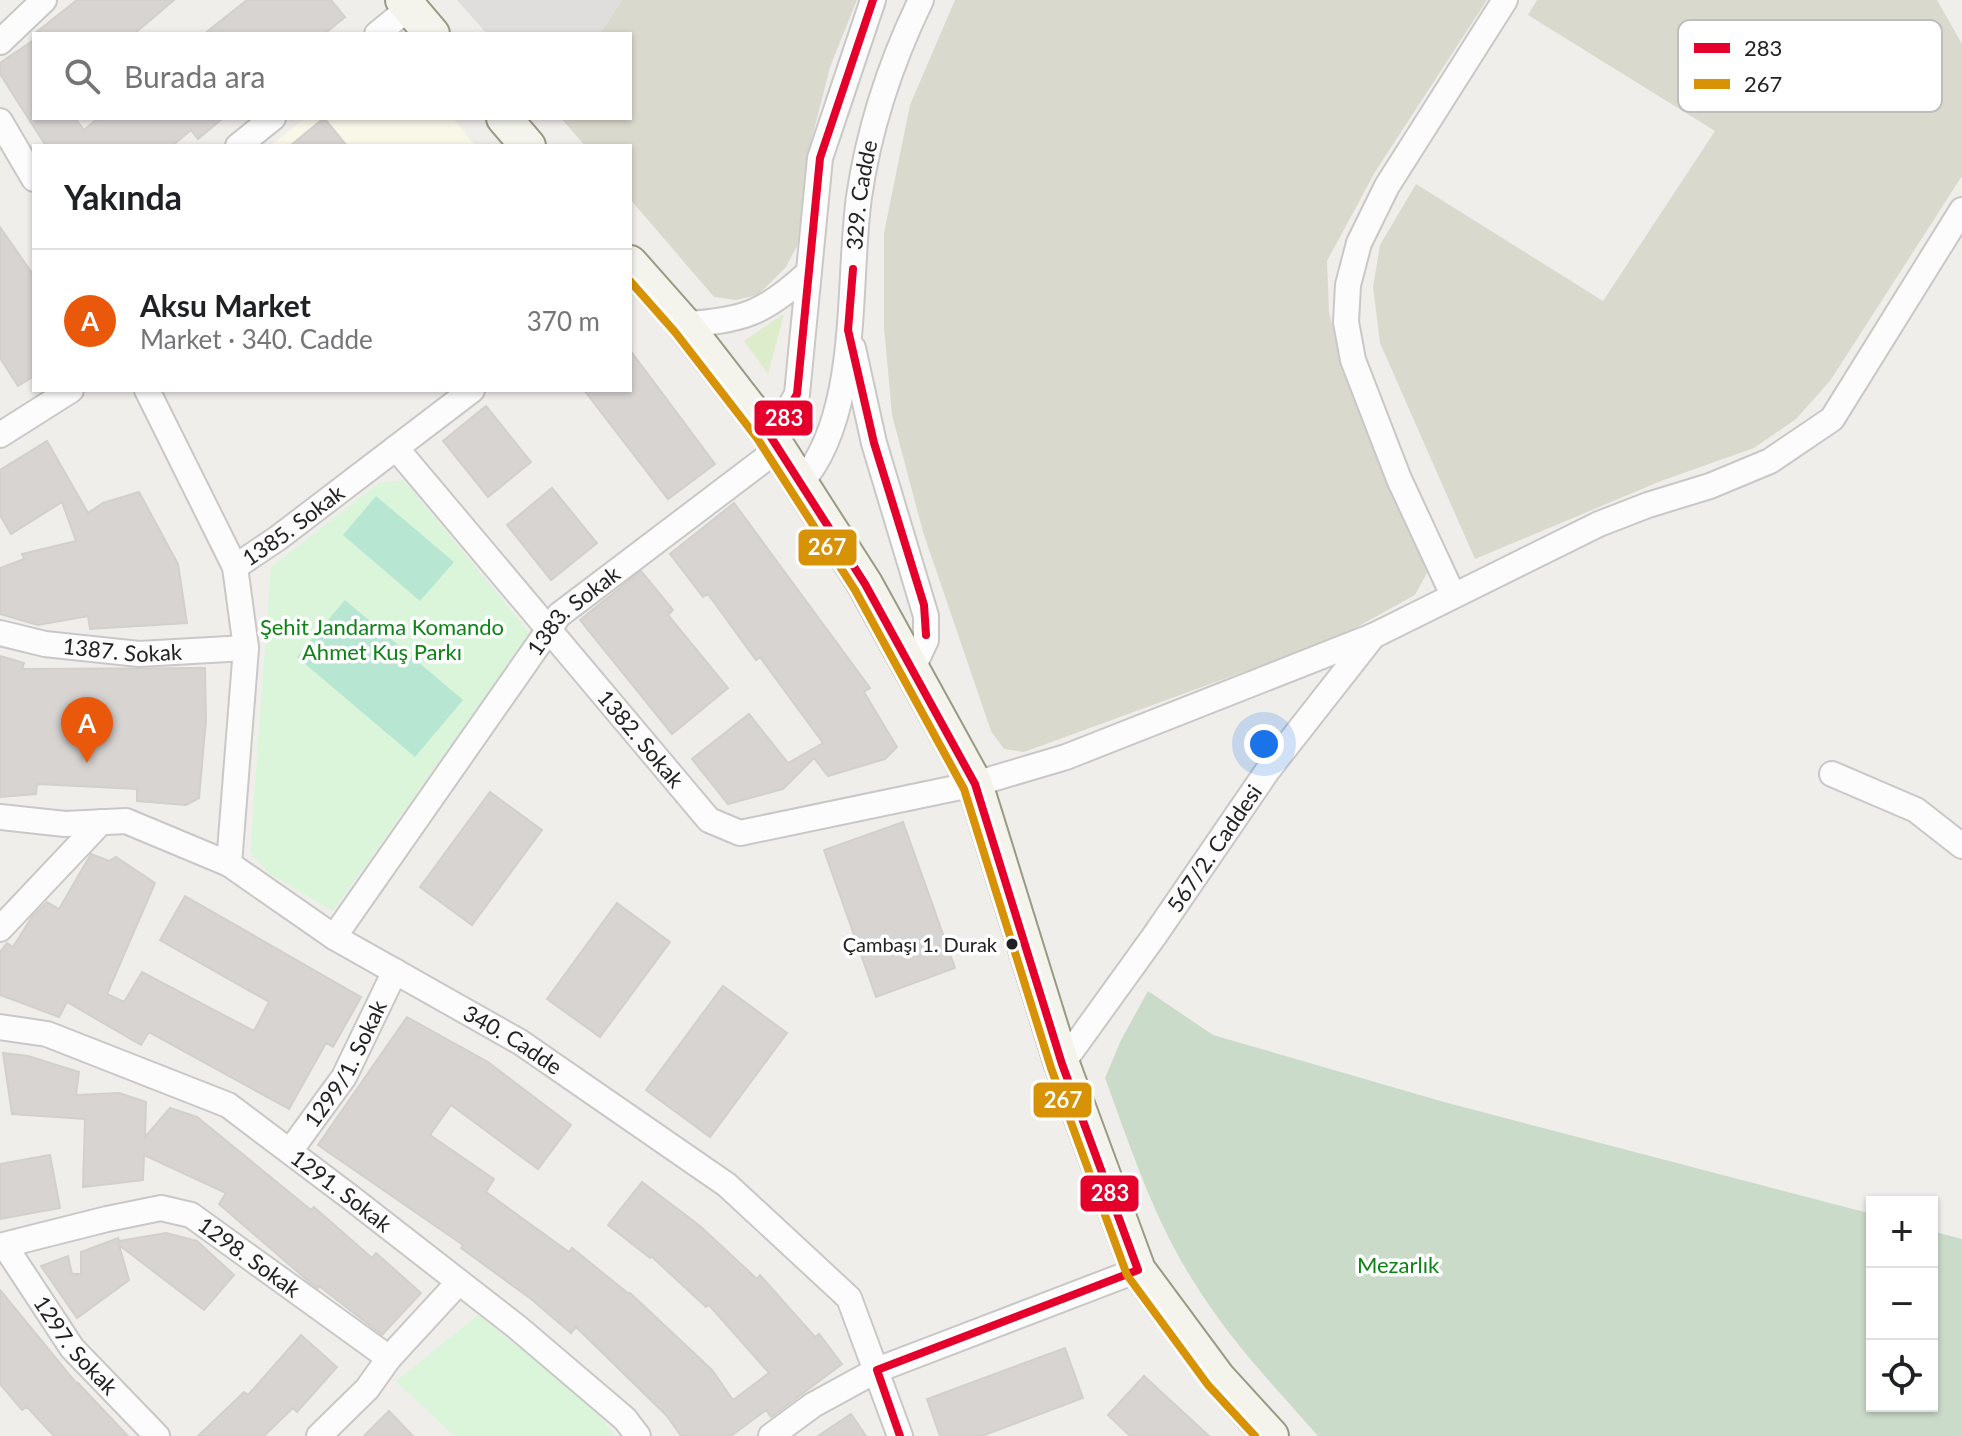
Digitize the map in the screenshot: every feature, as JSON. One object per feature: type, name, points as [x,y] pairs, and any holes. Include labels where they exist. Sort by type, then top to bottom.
[{"type":"main road","points":[[406,4],[430,32]]},
{"type":"main road","points":[[506,120],[526,144]]},
{"type":"main road","points":[[632,268],[684,324],[772,440],[865,584],[975,784],[1062,1064],[1138,1270],[1218,1378],[1271,1436]]},
{"type":"street","points":[[0,42],[44,0]]},
{"type":"street","name":"329. Cadde","points":[[772,440],[797,394],[820,158],[873,0]]},
{"type":"street","name":"329. Cadde","points":[[800,484],[813,469],[831,432],[845,363],[855,233],[867,151],[893,64],[921,0]]},
{"type":"street","points":[[1453,595],[1399,479],[1353,360],[1346,322],[1348,285],[1359,243],[1387,186],[1505,0]]},
{"type":"street","points":[[379,32],[406,4]]},
{"type":"street","points":[[240,144],[270,120]]},
{"type":"street","points":[[0,121],[32,176]]},
{"type":"street","name":"1382. Sokak","points":[[396,448],[709,820],[740,833],[975,784],[1066,757],[1373,636],[1599,524],[1740,475],[1791,448],[1832,419],[1962,210]]},
{"type":"street","points":[[684,324],[722,322],[754,313],[785,294],[809,272]]},
{"type":"street","points":[[848,330],[866,416],[926,616],[926,640],[912,670]]},
{"type":"street","points":[[0,435],[68,392]]},
{"type":"street","points":[[148,392],[235,567]]},
{"type":"street","name":"1385. Sokak","points":[[229,864],[246,648],[235,567],[278,538],[469,392]]},
{"type":"street","name":"1383. Sokak","points":[[334,937],[559,615],[772,440]]},
{"type":"street","name":"1387. Sokak","points":[[0,633],[45,644],[139,654],[246,648]]},
{"type":"street","name":"567/2. Caddesi","points":[[1062,1064],[1268,770],[1373,636]]},
{"type":"street","points":[[1832,774],[1916,810],[1962,846]]},
{"type":"street","name":"340. Cadde","points":[[0,817],[65,824],[126,821],[229,864],[334,937],[520,1042],[727,1185],[849,1298],[900,1436]]},
{"type":"street","points":[[0,929],[101,822]]},
{"type":"street","name":"1299/1. Sokak","points":[[290,1151],[344,1077],[395,971]]},
{"type":"street","name":"1291. Sokak","points":[[0,1027],[47,1034],[228,1105],[459,1282],[625,1419],[638,1436]]},
{"type":"street","name":"1298. Sokak","points":[[2,1246],[161,1208],[191,1215],[389,1358]]},
{"type":"street","name":"1297. Sokak","points":[[2,1246],[72,1348],[157,1436]]},
{"type":"street","points":[[771,1436],[813,1405],[877,1370],[1138,1270]]},
{"type":"street","points":[[319,1436],[367,1389],[389,1358],[459,1282]]},
{"type":"shaded area","points":[[457,0],[622,0],[601,32],[485,32]]},
{"type":"shaded area","points":[[622,0],[857,0],[830,67],[809,150],[797,246],[786,267],[758,295],[736,300],[714,297],[632,201],[632,144],[583,144],[563,120],[632,120],[632,32],[601,32]]},
{"type":"shaded area","points":[[955,0],[1487,0],[1375,172],[1327,261],[1329,312],[1337,343],[1428,571],[1415,595],[1339,637],[1024,752],[1004,749],[991,731],[923,532],[892,415],[884,327],[884,233],[910,105]]},
{"type":"shaded area","points":[[1537,0],[1937,0],[1962,44],[1962,176],[1830,381],[1796,419],[1754,448],[1661,481],[1475,559],[1380,343],[1373,287],[1380,245],[1416,184],[1603,301],[1715,131],[1684,112],[1942,112],[1942,20],[1678,20],[1678,108],[1528,15]]},
{"type":"shaded area","points":[[302,120],[455,120],[473,144],[272,144]]},
{"type":"green space","points":[[784,314],[768,374],[744,341]]},
{"type":"green space","name":"Şehit Jandarma Komando Ahmet Kuş Parkı","points":[[404,480],[530,633],[333,911],[270,874],[250,853],[271,567],[379,483]]},
{"type":"green space","points":[[376,496],[454,562],[420,601],[343,535]]},
{"type":"green space","points":[[345,600],[463,700],[415,757],[297,657]]},
{"type":"green space","name":"Mezarlık","points":[[1148,991],[1213,1035],[1444,1102],[1866,1212],[1866,1412],[1938,1412],[1938,1233],[1962,1239],[1962,1436],[1318,1436],[1220,1321],[1165,1231],[1105,1078],[1121,1040]]},
{"type":"green space","points":[[478,1315],[587,1400],[615,1436],[454,1436],[396,1381]]},
{"type":"building","points":[[77,0],[174,0],[136,32],[37,32]]},
{"type":"building","points":[[247,0],[331,0],[345,17],[326,32],[207,32]]},
{"type":"building","points":[[32,41],[32,120],[76,120],[84,130],[96,120],[221,120],[198,139],[191,130],[174,144],[45,144],[0,74],[0,63]]},
{"type":"building","points":[[326,120],[345,144],[292,144]]},
{"type":"building","points":[[0,227],[32,273],[32,377],[18,386],[0,358]]},
{"type":"building","points":[[632,353],[715,464],[668,499],[586,392],[632,392]]},
{"type":"building","points":[[486,406],[531,462],[488,497],[443,441]]},
{"type":"building","points":[[47,441],[88,513],[103,503],[139,492],[178,564],[187,623],[90,629],[88,616],[38,625],[0,614],[0,568],[24,559],[22,554],[76,541],[62,502],[11,534],[0,515],[0,470]]},
{"type":"building","points":[[552,488],[597,543],[551,580],[507,525]]},
{"type":"building","points":[[734,503],[870,688],[864,692],[897,747],[885,759],[828,776],[814,758],[783,789],[728,804],[692,759],[749,714],[788,763],[823,743],[760,657],[756,660],[708,594],[703,597],[670,554]]},
{"type":"building","points":[[641,571],[673,610],[668,615],[728,688],[672,734],[580,620]]},
{"type":"building","points":[[0,656],[24,663],[22,669],[205,668],[206,720],[199,798],[186,805],[137,801],[137,789],[37,784],[36,794],[0,797]]},
{"type":"building","points":[[490,792],[542,830],[472,925],[420,887]]},
{"type":"building","points":[[903,822],[955,968],[876,997],[824,850]]},
{"type":"building","points":[[91,854],[109,861],[116,857],[155,883],[107,994],[124,1002],[142,972],[254,1031],[269,1002],[160,940],[185,896],[361,997],[333,1047],[326,1043],[289,1109],[149,1032],[141,1045],[67,1002],[59,1017],[0,995],[0,952],[7,943],[13,947],[32,917],[47,902],[59,909]]},
{"type":"building","points":[[617,903],[670,942],[600,1037],[547,999]]},
{"type":"building","points":[[723,986],[787,1033],[710,1137],[646,1090]]},
{"type":"building","points":[[407,1017],[488,1062],[571,1125],[538,1169],[451,1105],[430,1135],[494,1179],[486,1192],[569,1252],[572,1248],[630,1293],[712,1370],[733,1400],[769,1373],[709,1305],[706,1307],[651,1256],[608,1225],[642,1182],[700,1226],[757,1279],[760,1275],[815,1337],[819,1334],[842,1364],[771,1417],[766,1410],[731,1436],[681,1436],[667,1416],[576,1327],[571,1333],[531,1299],[461,1248],[463,1245],[318,1145]]},
{"type":"building","points":[[3,1053],[28,1056],[79,1072],[76,1095],[119,1093],[146,1102],[145,1137],[170,1108],[197,1117],[311,1210],[314,1207],[372,1258],[376,1253],[421,1293],[382,1335],[307,1280],[219,1204],[226,1193],[144,1155],[143,1180],[83,1187],[85,1119],[12,1114]]},
{"type":"building","points":[[50,1155],[60,1208],[0,1219],[0,1164]]},
{"type":"building","points":[[166,1233],[197,1241],[234,1275],[204,1310],[119,1245],[129,1280],[77,1318],[41,1266],[68,1256],[72,1274],[81,1274],[81,1252],[118,1238],[119,1241]]},
{"type":"building","points":[[0,1290],[77,1384],[128,1436],[54,1436],[27,1407],[22,1410],[0,1384]]},
{"type":"building","points":[[301,1335],[337,1367],[297,1412],[293,1408],[264,1436],[198,1436],[244,1392],[248,1395]]},
{"type":"building","points":[[1065,1348],[1083,1398],[982,1436],[940,1436],[927,1399]]},
{"type":"building","points":[[1144,1376],[1209,1436],[1130,1436],[1108,1415]]},
{"type":"building","points":[[389,1411],[413,1436],[364,1436]]},
{"type":"building","points":[[851,1414],[866,1436],[818,1436]]},
{"type":"transit line","name":"283","points":[[873,0],[820,158],[797,394],[783,419],[767,431],[865,584],[975,784],[1062,1064],[1138,1270],[877,1370],[900,1436]]},
{"type":"transit line","name":"283","points":[[853,269],[848,330],[874,443],[924,605],[926,635]]},
{"type":"transit line","name":"267","points":[[632,283],[675,332],[757,438],[855,590],[964,789],[1051,1068],[1127,1275],[1208,1385],[1255,1436]]},
{"type":"place","name":"Aksu Market","points":[[87,763]]},
{"type":"place","name":"Çambaşı 1. Durak","points":[[1012,944]]}]
